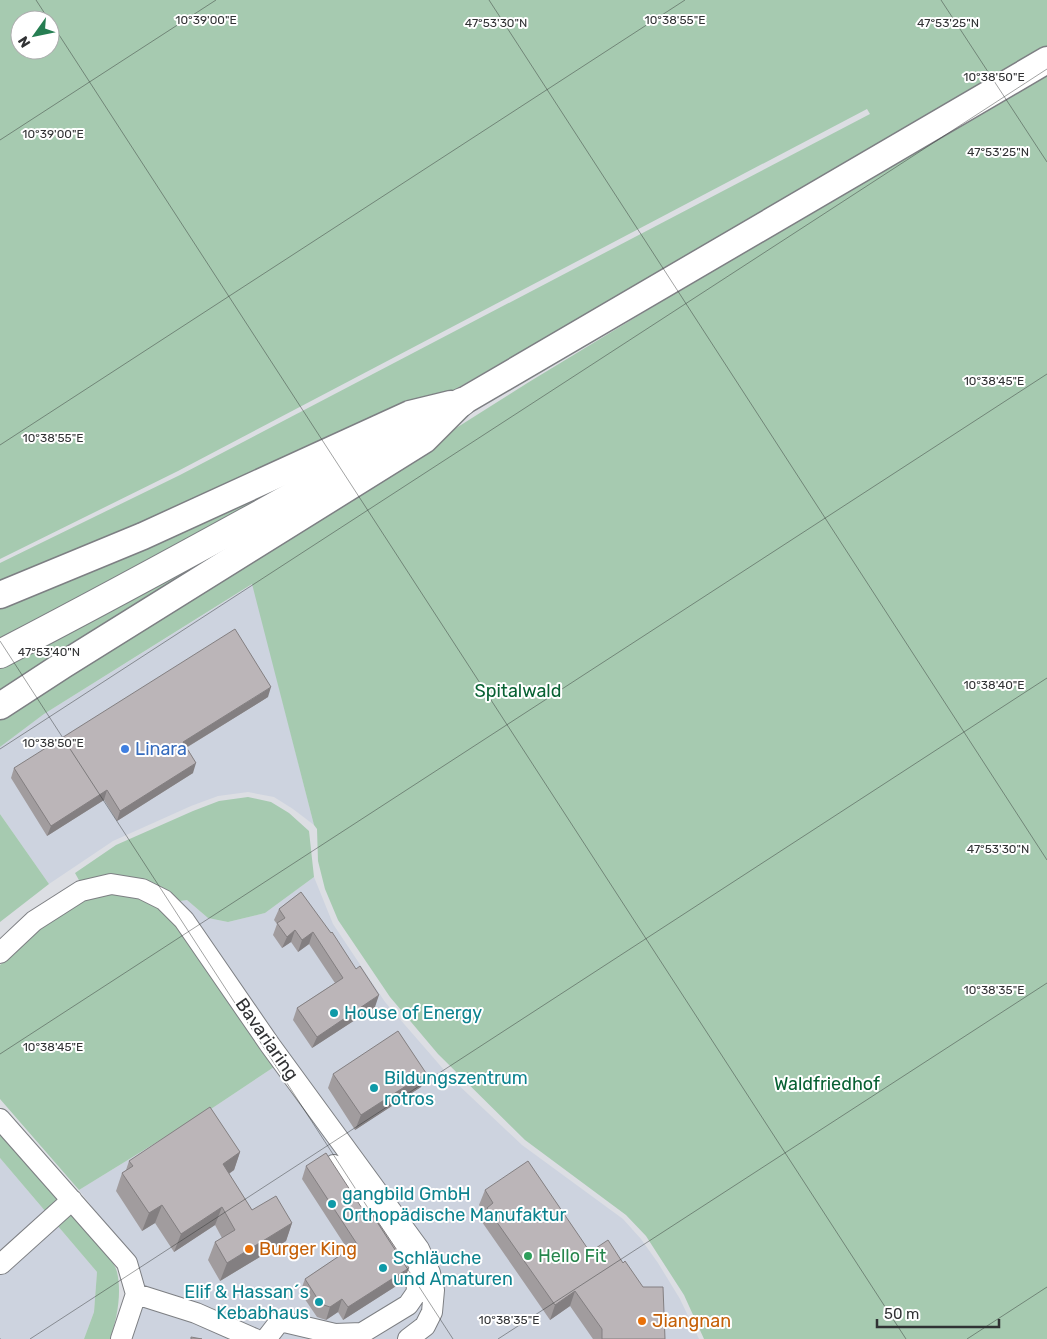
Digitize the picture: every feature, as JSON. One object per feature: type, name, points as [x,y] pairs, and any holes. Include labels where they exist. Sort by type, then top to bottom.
[{"type":"highway","points":[[0,654],[129,587],[300,494],[462,402]]},
{"type":"main road","points":[[0,706],[424,440],[462,402],[1047,60]]},
{"type":"main road","points":[[0,595],[142,536],[410,414],[462,402]]},
{"type":"street","name":"Bavariaring","points":[[0,953],[34,921],[81,891],[111,884],[142,889],[164,900],[184,920],[270,1045],[419,1249],[430,1273],[434,1290],[432,1332],[408,1339]]},
{"type":"street","points":[[0,1119],[127,1263],[136,1294],[121,1339]]},
{"type":"street","points":[[266,1339],[280,1321],[335,1334],[374,1333],[408,1305],[417,1292],[416,1277],[383,1226],[334,1165]]},
{"type":"street","points":[[1,1264],[72,1200]]},
{"type":"street","points":[[136,1294],[196,1313],[255,1339]]},
{"type":"shaded area","points":[[253,584],[314,825],[274,797],[248,792],[218,796],[113,841],[49,884],[0,814],[0,747],[44,714]]},
{"type":"shaded area","points":[[314,877],[333,924],[385,1002],[451,1078],[522,1145],[623,1219],[641,1239],[658,1263],[680,1299],[699,1339],[130,1339],[132,1258],[79,1190],[214,1107],[277,1065],[166,911],[180,901],[187,900],[208,918],[228,922],[265,913]]},
{"type":"shaded area","points":[[0,1158],[97,1272],[94,1312],[84,1339],[0,1339]]},
{"type":"green space","points":[[0,0],[1047,0],[1047,50],[454,390],[406,407],[0,589],[0,563],[180,475],[870,114],[867,109],[178,471],[0,559]]},
{"type":"green space","points":[[1047,72],[1047,1339],[704,1339],[684,1295],[646,1236],[626,1215],[525,1140],[438,1054],[390,997],[338,920],[325,889],[318,861],[317,829],[314,825],[252,584],[44,714],[0,747],[0,716],[529,382],[883,167]]},
{"type":"green space","points":[[358,451],[0,640],[0,601]]},
{"type":"green space","points":[[287,511],[0,696],[0,664]]},
{"type":"green space","points":[[248,797],[271,802],[289,813],[309,831],[314,877],[265,913],[228,922],[208,918],[187,900],[180,901],[168,891],[146,880],[110,874],[80,882],[75,873],[116,845],[193,811],[219,801]]},
{"type":"green space","points":[[0,814],[49,884],[0,922]]},
{"type":"green space","points":[[112,892],[139,896],[166,911],[277,1065],[214,1107],[79,1190],[0,1099],[0,965],[43,925],[87,898]]},
{"type":"green space","points":[[0,1133],[110,1257],[116,1270],[119,1297],[117,1315],[110,1339],[84,1339],[94,1312],[97,1272],[0,1158]]},
{"type":"building","points":[[235,629],[271,687],[183,742],[196,763],[120,811],[107,790],[51,826],[14,768]]},
{"type":"building","points":[[301,892],[332,932],[356,969],[360,966],[379,995],[317,1037],[297,1008],[343,978],[313,932],[302,940],[295,930],[287,937],[277,923],[285,918],[279,909]]},
{"type":"building","name":"Bildungszentrum rotros","points":[[398,1031],[426,1073],[361,1115],[333,1074]]},
{"type":"building","points":[[210,1107],[240,1152],[223,1164],[252,1210],[276,1196],[292,1223],[227,1263],[215,1242],[235,1230],[222,1207],[181,1234],[162,1205],[149,1213],[122,1173],[133,1166],[129,1161]]},
{"type":"building","points":[[326,1153],[367,1216],[372,1213],[409,1268],[348,1307],[342,1299],[330,1307],[321,1304],[305,1279],[357,1244],[306,1166]]},
{"type":"building","points":[[528,1161],[590,1252],[608,1240],[623,1263],[625,1261],[643,1287],[663,1287],[665,1339],[602,1339],[602,1329],[575,1291],[555,1305],[487,1208],[493,1203],[485,1190]]},
{"type":"place","name":"Linara","points":[[125,749]]},
{"type":"place","name":"House of Energy","points":[[334,1013]]},
{"type":"place","name":"Bildungszentrum rotros","points":[[374,1088]]},
{"type":"place","name":"gangbild GmbH Orthopädische Manufaktur","points":[[332,1204]]},
{"type":"place","name":"Burger King","points":[[249,1249]]},
{"type":"place","name":"Hello Fit","points":[[528,1256]]},
{"type":"place","name":"Schläuche und Amaturen","points":[[383,1268]]},
{"type":"place","name":"Elif & Hassan´s Kebabhaus","points":[[319,1302]]},
{"type":"place","name":"Jiangnan","points":[[642,1321]]},
{"type":"park label","name":"Spitalwald","points":[[518,691]]},
{"type":"park label","name":"Waldfriedhof","points":[[827,1084]]}]
